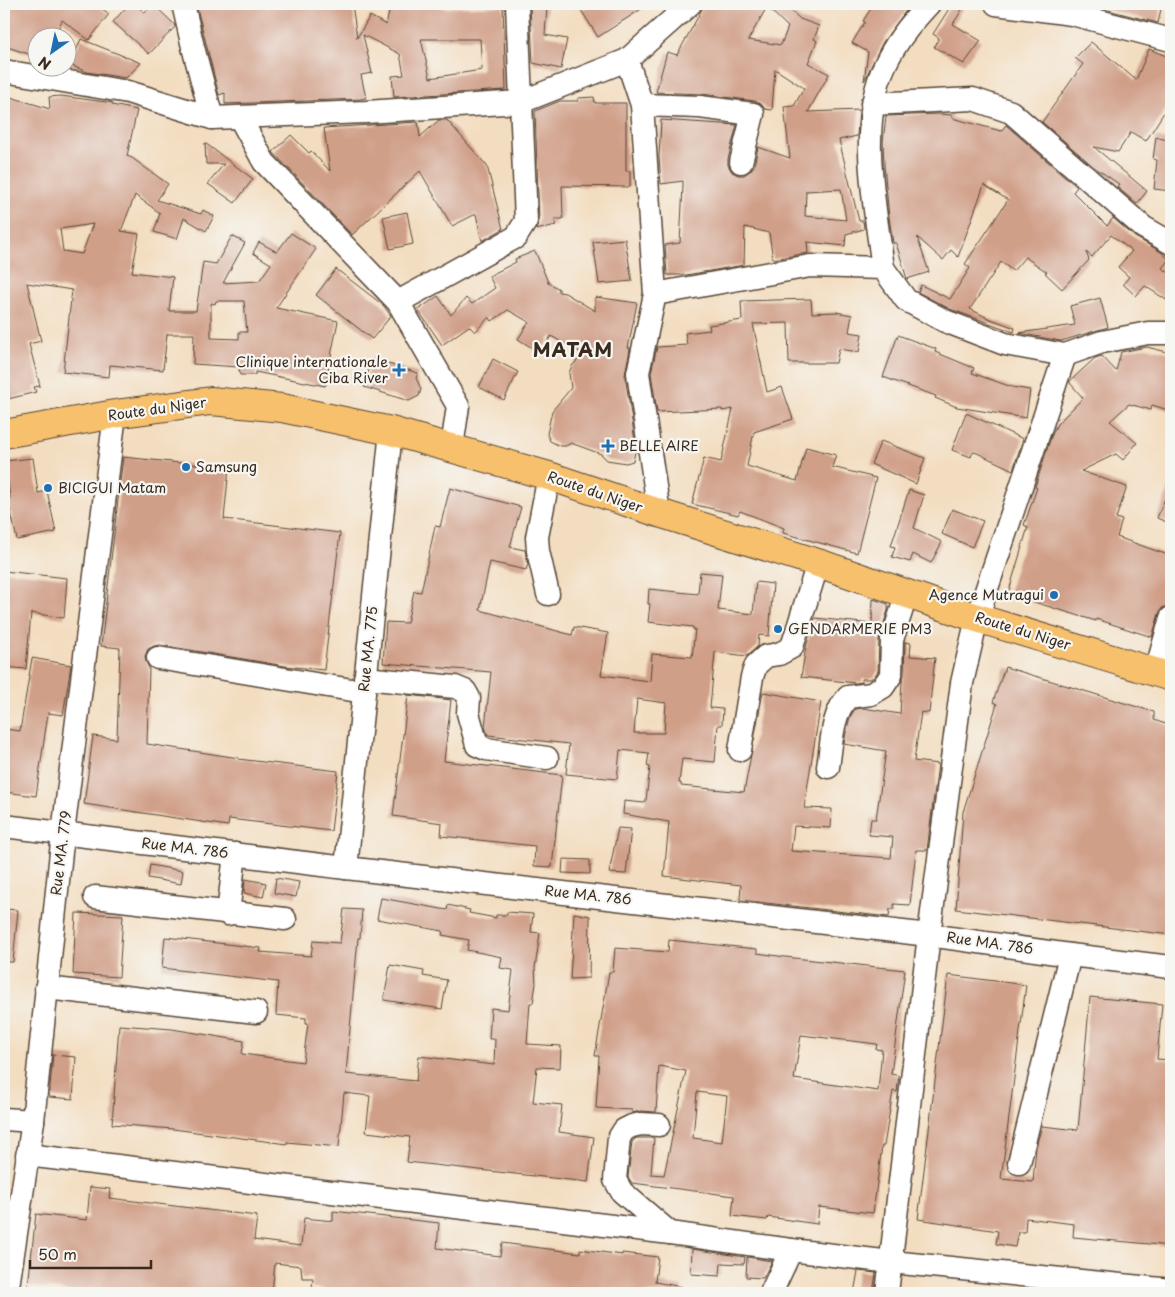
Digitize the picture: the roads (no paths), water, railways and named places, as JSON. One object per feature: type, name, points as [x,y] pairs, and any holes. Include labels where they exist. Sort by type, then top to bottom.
[{"type":"main road","name":"Route du Niger","points":[[4,434],[115,414],[211,401],[282,408],[391,430],[549,476],[818,563],[978,618],[1164,674]]},
{"type":"street","points":[[183,4],[192,47],[212,118]]},
{"type":"street","points":[[398,302],[516,237],[526,221],[520,102],[518,4]]},
{"type":"street","points":[[4,71],[128,92],[212,118],[520,102],[627,60],[690,4]]},
{"type":"street","points":[[929,4],[909,26],[885,66],[872,104],[870,171],[883,268],[906,300],[945,321],[1005,344],[1065,355],[1102,342],[1148,332],[1171,333]]},
{"type":"street","points":[[996,4],[1073,9],[1171,40]]},
{"type":"street","points":[[627,60],[642,105],[655,294],[638,373],[659,513]]},
{"type":"street","points":[[872,104],[973,99],[1011,112],[1143,227],[1171,243]]},
{"type":"street","points":[[642,105],[700,107],[753,114],[741,162]]},
{"type":"street","points":[[240,118],[264,162],[398,302],[458,406],[452,447]]},
{"type":"street","points":[[655,294],[810,266],[883,268]]},
{"type":"street","points":[[887,1293],[929,935],[962,683],[978,618],[1065,355]]},
{"type":"street","name":"Rue MA. 779","points":[[7,1293],[32,1121],[63,833],[115,414]]},
{"type":"street","name":"Rue MA. 775","points":[[346,868],[391,430]]},
{"type":"street","points":[[548,594],[538,551],[538,538],[549,476]]},
{"type":"street","points":[[740,750],[752,677],[756,664],[766,656],[779,654],[792,647],[818,563]]},
{"type":"street","points":[[828,767],[837,713],[842,703],[848,697],[872,694],[883,687],[891,675],[892,640],[907,593]]},
{"type":"street","points":[[1164,674],[1171,618]]},
{"type":"street","points":[[158,658],[365,685],[455,687],[465,691],[469,698],[468,713],[477,745],[486,749],[547,758]]},
{"type":"street","name":"Rue MA. 786","points":[[4,826],[346,868],[929,935],[1171,967]]},
{"type":"street","points":[[228,914],[235,854]]},
{"type":"street","points":[[95,897],[228,914],[285,919]]},
{"type":"street","points":[[1019,1163],[1070,955]]},
{"type":"street","points":[[46,988],[256,1012]]},
{"type":"street","points":[[4,1119],[32,1121]]},
{"type":"street","points":[[659,1125],[641,1124],[624,1130],[619,1138],[615,1180],[622,1192],[670,1233]]},
{"type":"street","points":[[27,1155],[670,1233],[891,1262],[1171,1290]]},
{"type":"street","points":[[770,1293],[791,1250]]},
{"type":"place","name":"Clinique internationale Ciba River","points":[[399,370]]},
{"type":"place","name":"BELLE AIRE","points":[[608,446]]},
{"type":"place","name":"Samsung","points":[[186,467]]},
{"type":"place","name":"BICIGUI Matam","points":[[48,488]]},
{"type":"place","name":"Agence Mutragui","points":[[1054,595]]},
{"type":"place","name":"GENDARMERIE PM3","points":[[778,629]]},
{"type":"district","name":"MATAM","points":[[573,350]]}]
